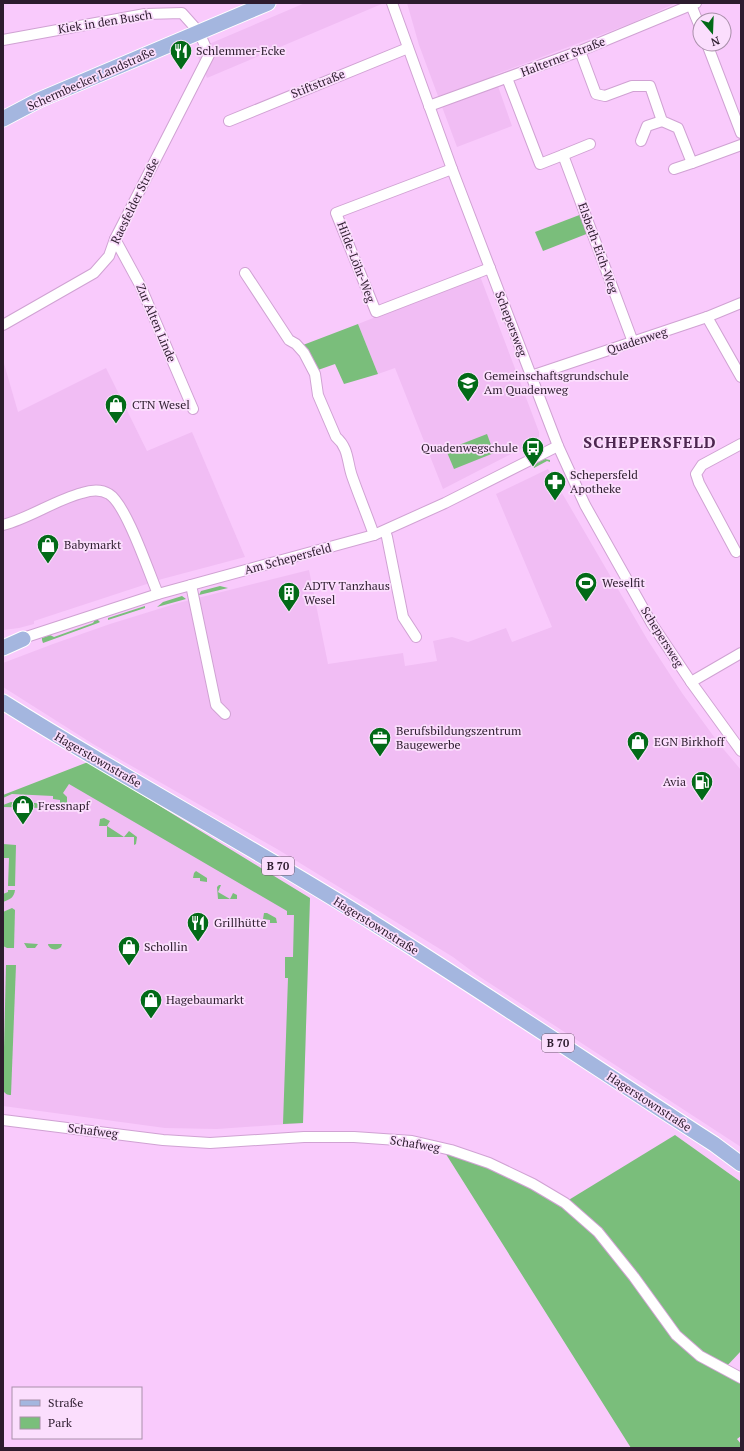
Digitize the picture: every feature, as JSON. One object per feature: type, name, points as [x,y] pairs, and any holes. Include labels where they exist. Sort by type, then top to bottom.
[{"type":"main road","name":"Schermbecker Landstraße","points":[[3,119],[39,100],[268,3]]},
{"type":"main road","points":[[3,648],[23,639]]},
{"type":"main road","name":"Hagerstownstraße","points":[[3,702],[54,735],[182,809],[374,924],[714,1144],[741,1164]]},
{"type":"street","name":"Schepersweg","points":[[392,3],[452,168],[531,376],[558,446],[585,505],[652,624],[691,682],[741,751]]},
{"type":"street","name":"Halterner Straße","points":[[430,106],[580,51],[694,4]]},
{"type":"street","name":"Kiek in den Busch","points":[[3,40],[145,14],[182,13],[199,32]]},
{"type":"street","name":"Raesfelder Straße","points":[[3,325],[94,273],[109,256],[115,239],[209,55],[199,32]]},
{"type":"street","name":"Stiftstraße","points":[[229,120],[408,48]]},
{"type":"street","points":[[580,51],[596,94],[604,96],[632,86],[650,86],[662,120],[678,128],[692,163]]},
{"type":"street","points":[[710,52],[741,133]]},
{"type":"street","points":[[507,78],[540,164],[590,144]]},
{"type":"street","points":[[641,141],[647,126],[662,120]]},
{"type":"street","points":[[674,169],[741,145]]},
{"type":"street","name":"Elsbeth-Eich-Weg","points":[[563,154],[633,342]]},
{"type":"street","name":"Hilde-Löhr-Weg","points":[[452,168],[336,213],[376,312],[490,268]]},
{"type":"street","name":"Zur Alten Linde","points":[[115,239],[140,285],[193,409]]},
{"type":"street","points":[[245,273],[289,340],[296,344],[304,353],[315,374],[318,394],[336,437],[341,441],[349,458],[350,470],[374,535]]},
{"type":"street","name":"Quadenweg","points":[[531,376],[707,318],[741,303]]},
{"type":"street","points":[[707,318],[741,377]]},
{"type":"street","points":[[736,552],[699,483],[696,474],[702,465],[741,444]]},
{"type":"street","name":"Am Schepersfeld","points":[[3,642],[23,639],[158,594],[374,535],[445,503],[558,446]]},
{"type":"street","points":[[3,525],[82,493],[98,490],[108,493],[116,500],[125,514],[158,594]]},
{"type":"street","points":[[385,531],[403,617],[416,637]]},
{"type":"street","points":[[191,585],[216,705],[225,714]]},
{"type":"street","points":[[691,682],[741,653]]},
{"type":"street","name":"Schafweg","points":[[3,1120],[163,1140],[210,1143],[304,1137],[378,1138],[412,1141],[466,1155],[488,1163],[533,1184],[565,1203],[598,1232],[634,1277],[676,1335],[700,1356],[741,1378]]},
{"type":"shaded area","points":[[305,3],[384,3],[207,78],[195,50]]},
{"type":"shaded area","points":[[407,3],[676,3],[632,23],[494,75],[512,126],[457,147],[419,45]]},
{"type":"shaded area","name":"Gemeinschaftsgrundschule Am Quadenweg","points":[[480,276],[539,432],[539,437],[534,442],[443,489],[395,368],[378,374],[358,324]]},
{"type":"shaded area","points":[[3,360],[18,412],[106,368],[147,451],[192,432],[245,557],[162,579],[34,621],[34,624],[3,630]]},
{"type":"shaded area","points":[[548,469],[647,639],[682,693],[720,745],[741,770],[741,1147],[477,975],[453,957],[277,849],[93,744],[3,687],[3,663],[110,624],[178,603],[309,570],[328,664],[403,653],[405,666],[437,661],[433,641],[452,637],[468,642],[506,628],[512,642],[552,627],[496,494]]},
{"type":"shaded area","points":[[83,766],[310,898],[303,1123],[217,1129],[165,1128],[3,1106],[3,798]]},
{"type":"green space","points":[[582,214],[589,233],[543,251],[535,232]]},
{"type":"green space","points":[[358,324],[378,374],[344,384],[335,364],[318,370],[303,345]]},
{"type":"green space","points":[[487,434],[494,453],[454,469],[446,450]]},
{"type":"green space","points":[[545,459],[550,460],[550,462],[547,461],[534,468],[532,465]]},
{"type":"green space","points":[[220,586],[228,588],[199,595],[201,591]]},
{"type":"green space","points":[[182,596],[186,599],[157,607],[163,602]]},
{"type":"green space","points":[[145,606],[145,608],[108,620],[108,618]]},
{"type":"green space","points":[[97,619],[100,622],[43,643],[42,638],[50,635],[54,637],[93,623]]},
{"type":"green space","points":[[88,762],[310,898],[303,1123],[283,1124],[288,978],[285,978],[285,957],[293,957],[294,915],[287,915],[287,911],[69,784],[63,793],[67,797],[67,803],[60,803],[60,800],[53,799],[53,796],[12,794],[3,798],[3,795]]},
{"type":"green space","points":[[11,802],[36,803],[43,808],[3,807],[3,805]]},
{"type":"green space","points":[[104,818],[110,821],[107,826],[99,826],[100,819]]},
{"type":"green space","points":[[107,826],[124,837],[107,837]]},
{"type":"green space","points":[[129,831],[137,837],[136,844],[134,845],[134,837],[124,837]]},
{"type":"green space","points":[[3,844],[16,845],[15,886],[8,886],[9,858],[3,858]]},
{"type":"green space","points":[[196,871],[207,878],[207,882],[200,881],[200,878],[193,878]]},
{"type":"green space","points":[[221,885],[218,892],[230,899],[218,899],[217,887]]},
{"type":"green space","points":[[8,890],[15,890],[14,895],[10,899],[3,902],[3,894],[8,892]]},
{"type":"green space","points":[[233,893],[237,895],[237,899],[230,899]]},
{"type":"green space","points":[[12,908],[15,910],[14,948],[7,948],[3,946],[3,912]]},
{"type":"green space","points":[[264,913],[276,918],[277,923],[270,923],[270,920],[263,919]]},
{"type":"green space","points":[[24,943],[38,944],[35,948],[27,948]]},
{"type":"green space","points":[[48,944],[62,944],[59,948],[51,949]]},
{"type":"green space","points":[[6,965],[16,965],[11,1095],[6,1094],[3,1090]]},
{"type":"green space","points":[[675,1135],[741,1182],[741,1351],[725,1368],[701,1353],[678,1334],[567,1201]]},
{"type":"green space","points":[[444,1151],[501,1171],[564,1205],[596,1234],[674,1337],[741,1381],[741,1436],[737,1439],[741,1444],[741,1448],[631,1448]]},
{"type":"place","name":"Schlemmer-Ecke","points":[[181,70]]},
{"type":"place","name":"Gemeinschaftsgrundschule Am Quadenweg","points":[[468,402]]},
{"type":"place","name":"CTN Wesel","points":[[116,424]]},
{"type":"place","name":"Quadenwegschule","points":[[533,468]]},
{"type":"place","name":"Schepersfeld Apotheke","points":[[555,502]]},
{"type":"place","name":"Babymarkt","points":[[48,564]]},
{"type":"place","name":"Weselfit","points":[[586,602]]},
{"type":"place","name":"ADTV Tanzhaus Wesel","points":[[289,612]]},
{"type":"place","name":"Berufsbildungszentrum Baugewerbe","points":[[380,758]]},
{"type":"place","name":"EGN Birkhoff","points":[[638,762]]},
{"type":"place","name":"Avia","points":[[702,802]]},
{"type":"place","name":"Fressnapf","points":[[23,826]]},
{"type":"place","name":"Grillhütte","points":[[198,942]]},
{"type":"place","name":"Schollin","points":[[129,966]]},
{"type":"place","name":"Hagebaumarkt","points":[[151,1020]]},
{"type":"district","name":"SCHEPERSFELD","points":[[650,442]]}]
